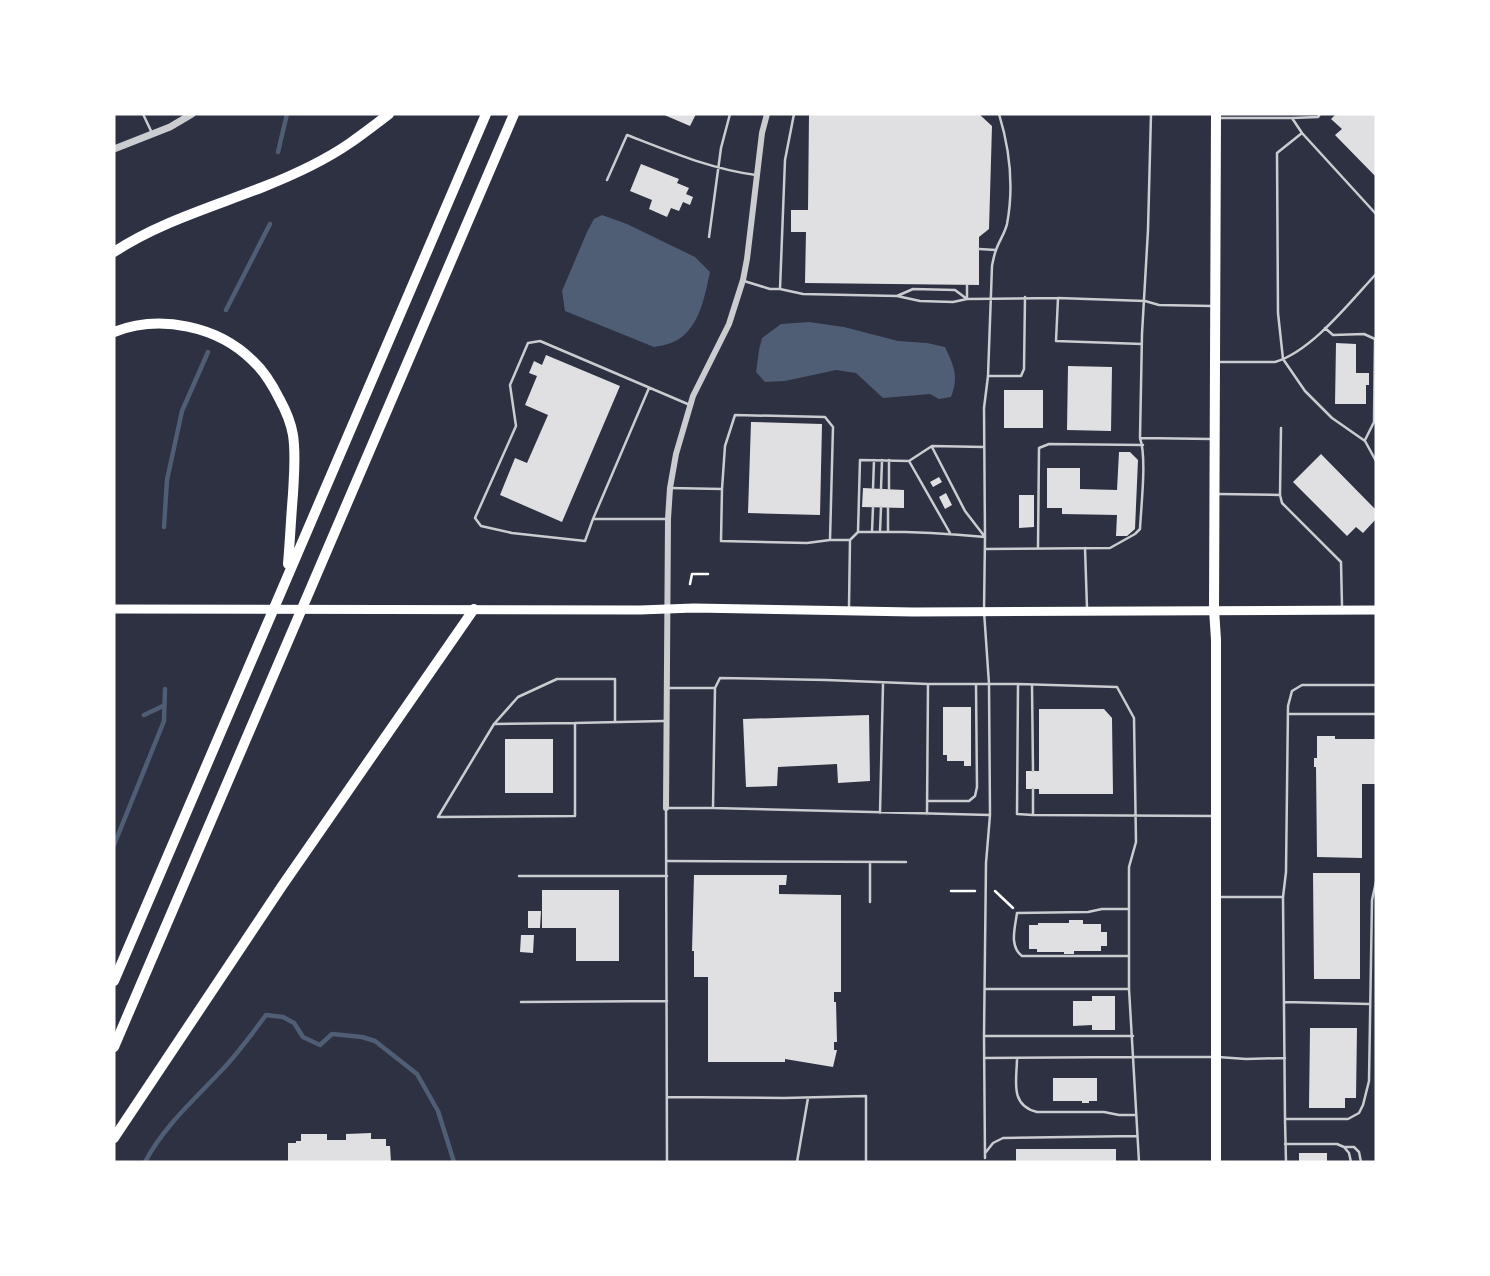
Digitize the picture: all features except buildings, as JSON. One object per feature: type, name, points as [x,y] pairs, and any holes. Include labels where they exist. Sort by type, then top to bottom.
[{"type":"highway","points":[[114,252],[183,216],[265,186],[322,159],[349,144],[389,114]]},
{"type":"highway","points":[[114,981],[486,114]]},
{"type":"highway","points":[[114,1047],[514,114]]},
{"type":"highway","points":[[114,332],[147,324],[167,323],[200,330],[225,340],[240,350],[252,359],[267,377],[287,414],[293,433],[295,453],[288,573]]},
{"type":"highway","points":[[114,1138],[282,886],[474,609]]},
{"type":"main road","points":[[1216,116],[1216,1162]]},
{"type":"main road","points":[[114,609],[1376,610]]},
{"type":"street","points":[[114,149],[153,135],[192,114]]},
{"type":"street","points":[[666,808],[670,488],[676,454],[690,405],[729,324],[743,280],[762,133],[767,114]]},
{"type":"lane","points":[[142,114],[153,135]]},
{"type":"lane","points":[[709,237],[721,148],[730,114]]},
{"type":"lane","points":[[780,289],[785,160],[794,114]]},
{"type":"lane","points":[[985,1160],[986,863],[990,815],[989,684],[984,611],[984,408],[988,376],[992,266],[1007,227],[1011,189],[1011,164],[999,114]]},
{"type":"lane","points":[[985,549],[1110,548],[1140,529],[1142,344],[1150,114]]},
{"type":"lane","points":[[1216,116],[1292,118],[1318,117],[1320,114]]},
{"type":"lane","points":[[1292,118],[1302,133],[1376,214]]},
{"type":"lane","points":[[1302,133],[1277,153],[1278,313],[1283,359],[1305,391],[1332,418],[1365,441],[1376,461]]},
{"type":"lane","points":[[607,180],[627,135],[719,169],[757,175]]},
{"type":"lane","points":[[979,249],[996,250]]},
{"type":"lane","points":[[1215,362],[1275,362],[1283,359],[1310,343],[1376,274]]},
{"type":"lane","points":[[743,280],[771,289],[803,293],[897,296],[920,301],[953,302],[1025,297],[1215,306]]},
{"type":"lane","points":[[967,285],[967,299]]},
{"type":"lane","points":[[897,296],[914,289],[955,290],[967,299]]},
{"type":"lane","points":[[988,376],[1021,376],[1024,369],[1025,297]]},
{"type":"lane","points":[[1058,298],[1056,341],[1142,344]]},
{"type":"lane","points":[[1325,328],[1333,335],[1364,334],[1375,339],[1374,422],[1365,441]]},
{"type":"lane","points":[[649,388],[585,541],[512,533],[481,526],[475,518],[516,426],[509,385],[528,343],[540,341],[690,405]]},
{"type":"lane","points":[[830,540],[833,427],[825,418],[735,415],[725,446],[721,541],[807,543],[850,540]]},
{"type":"lane","points":[[1281,428],[1282,503],[1341,562],[1342,610]]},
{"type":"lane","points":[[1140,438],[1215,439]]},
{"type":"lane","points":[[1038,549],[1039,448],[1049,444],[1143,445]]},
{"type":"lane","points":[[849,611],[850,540],[858,532],[860,460],[909,461],[932,446],[985,447]]},
{"type":"lane","points":[[932,446],[965,511],[985,537]]},
{"type":"lane","points":[[873,489],[874,460]]},
{"type":"lane","points":[[881,489],[882,460]]},
{"type":"lane","points":[[888,489],[889,460]]},
{"type":"lane","points":[[909,461],[950,533]]},
{"type":"lane","points":[[670,488],[722,489]]},
{"type":"lane","points":[[1214,494],[1280,495]]},
{"type":"lane","points":[[872,532],[873,507]]},
{"type":"lane","points":[[880,532],[881,507]]},
{"type":"lane","points":[[888,508],[888,532]]},
{"type":"lane","points":[[593,519],[668,519]]},
{"type":"lane","points":[[858,532],[950,533],[985,537]]},
{"type":"lane","points":[[1085,548],[1087,611]]},
{"type":"lane","points":[[713,808],[715,688],[720,678],[1117,687],[1134,718],[1136,842],[1129,867],[1129,989],[1139,1162]]},
{"type":"lane","points":[[575,723],[575,816],[438,817],[494,724],[518,697],[557,679],[615,679],[615,722]]},
{"type":"lane","points":[[880,813],[883,682]]},
{"type":"lane","points":[[927,814],[928,684]]},
{"type":"lane","points":[[927,801],[969,801],[975,796],[976,684]]},
{"type":"lane","points":[[1018,684],[1017,814],[1216,816]]},
{"type":"lane","points":[[1032,685],[1033,771]]},
{"type":"lane","points":[[1286,1162],[1283,897],[1286,872],[1288,706],[1293,691],[1302,685],[1376,685]]},
{"type":"lane","points":[[668,688],[715,688]]},
{"type":"lane","points":[[1288,714],[1376,714]]},
{"type":"lane","points":[[494,724],[668,721]]},
{"type":"lane","points":[[1033,789],[1033,815]]},
{"type":"lane","points":[[667,1162],[666,808],[990,815]]},
{"type":"lane","points":[[667,861],[906,862]]},
{"type":"lane","points":[[870,862],[870,902]]},
{"type":"lane","points":[[519,876],[667,876]]},
{"type":"lane","points":[[1285,1119],[1348,1119],[1359,1113],[1363,1105],[1369,1081],[1372,901],[1376,882]]},
{"type":"lane","points":[[1216,897],[1283,897]]},
{"type":"lane","points":[[1129,909],[1017,913],[1014,933],[1014,947],[1023,956],[1129,956]]},
{"type":"lane","points":[[985,989],[1129,989]]},
{"type":"lane","points":[[521,1002],[667,1001]]},
{"type":"lane","points":[[1284,1003],[1370,1004]]},
{"type":"lane","points":[[984,1036],[1133,1036]]},
{"type":"lane","points":[[984,1058],[1285,1058]]},
{"type":"lane","points":[[1017,1058],[1017,1097],[1021,1105],[1030,1111],[1136,1115]]},
{"type":"lane","points":[[667,1097],[866,1096],[866,1162]]},
{"type":"lane","points":[[797,1162],[808,1098]]},
{"type":"lane","points":[[985,1160],[986,1151],[993,1143],[1003,1138],[1137,1136]]},
{"type":"lane","points":[[1285,1144],[1337,1144],[1354,1147],[1359,1152],[1361,1162]]},
{"type":"lane","points":[[1344,1147],[1351,1162]]},
{"type":"path","points":[[691,584],[692,574],[708,574]]},
{"type":"path","points":[[951,891],[975,891]]},
{"type":"path","points":[[995,891],[1017,913]]},
{"type":"water","points":[[602,215],[695,257],[710,272],[699,314],[680,338],[654,347],[565,311],[562,291],[587,232],[594,219]]},
{"type":"water","points":[[809,322],[844,327],[898,341],[945,347],[954,372],[955,383],[951,397],[939,399],[930,394],[883,398],[856,373],[836,370],[785,381],[765,382],[756,372],[762,338],[781,324]]},
{"type":"waterway","points":[[278,152],[287,114]]},
{"type":"waterway","points":[[226,310],[270,224]]},
{"type":"waterway","points":[[164,527],[167,480],[182,411],[208,352]]},
{"type":"waterway","points":[[114,845],[164,721],[165,689]]},
{"type":"waterway","points":[[144,715],[163,706]]},
{"type":"waterway","points":[[145,1162],[170,1125],[228,1064],[266,1015],[283,1017],[294,1023],[303,1037],[320,1045],[332,1034],[375,1041],[417,1074],[438,1111],[454,1162]]}]
